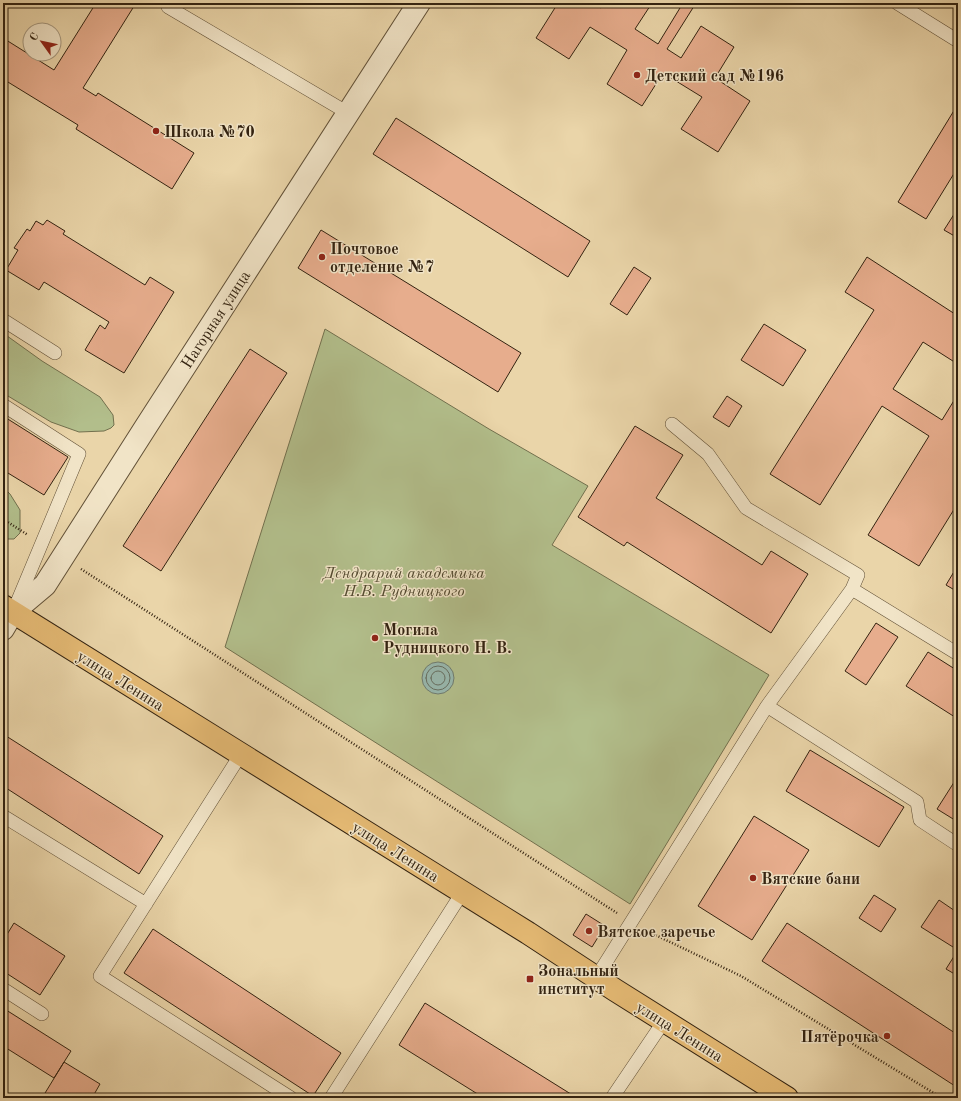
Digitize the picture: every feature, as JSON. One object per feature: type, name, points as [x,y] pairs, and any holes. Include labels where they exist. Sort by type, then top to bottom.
[{"type":"main road","name":"улица Ленина","points":[[6,616],[240,754],[528,933],[596,978],[787,1098]]},
{"type":"street","name":"Нагорная улица","points":[[6,616],[45,585],[419,3]]},
{"type":"lane","points":[[898,3],[958,41]]},
{"type":"lane","points":[[168,8],[348,113]]},
{"type":"lane","points":[[3,320],[55,353]]},
{"type":"lane","points":[[3,406],[79,454],[6,616]]},
{"type":"lane","points":[[596,978],[767,706],[852,590],[858,575],[746,508],[708,454],[672,424]]},
{"type":"lane","points":[[852,590],[958,654]]},
{"type":"lane","points":[[767,706],[917,802],[920,820],[958,845]]},
{"type":"lane","points":[[240,754],[100,976],[291,1098]]},
{"type":"lane","points":[[3,816],[146,904]]},
{"type":"lane","points":[[331,1098],[462,893]]},
{"type":"lane","points":[[3,989],[42,1014]]},
{"type":"lane","points":[[612,1098],[664,1021]]},
{"type":"path","points":[[63,557],[631,922],[644,930],[741,976],[942,1098]]},
{"type":"green space","name":"Дендрарий академика Н.В. Рудницкого","points":[[325,329],[489,429],[588,486],[552,545],[769,675],[630,904],[225,647]]},
{"type":"green space","points":[[3,333],[42,361],[100,397],[113,415],[114,425],[104,431],[79,432],[51,422],[3,393]]},
{"type":"green space","points":[[3,487],[10,494],[20,510],[20,533],[14,539],[3,539]]},
{"type":"water","points":[[435,662],[441,662],[451,669],[454,678],[453,684],[447,691],[441,694],[435,694],[425,687],[422,681],[422,675],[429,665]]},
{"type":"building","points":[[96,3],[136,3],[83,88],[96,96],[98,93],[194,153],[172,189],[76,129],[78,125],[3,79],[3,38],[22,50],[22,62],[41,62],[54,70],[59,62],[62,62],[62,57]]},
{"type":"building","name":"Детский сад №196","points":[[558,3],[594,3],[601,8],[604,3],[652,3],[635,29],[658,44],[683,3],[696,3],[667,49],[681,58],[701,26],[734,47],[715,78],[750,101],[718,152],[681,129],[702,97],[663,73],[642,106],[607,84],[627,50],[590,27],[569,59],[536,38]]},
{"type":"building","points":[[958,104],[958,167],[926,219],[898,202]]},
{"type":"building","points":[[396,118],[590,241],[568,277],[373,154]]},
{"type":"building","points":[[958,208],[958,238],[944,230]]},
{"type":"building","points":[[47,220],[65,231],[63,234],[145,285],[150,277],[174,292],[124,373],[85,350],[100,325],[105,329],[109,322],[44,282],[39,290],[6,270],[18,250],[14,248],[27,229],[30,231],[36,221],[43,225]]},
{"type":"building","points":[[321,230],[521,353],[498,392],[298,268]]},
{"type":"building","points":[[867,257],[958,316],[958,361],[956,363],[923,342],[893,389],[942,420],[958,394],[958,503],[919,566],[868,535],[929,436],[882,406],[820,505],[770,474],[874,310],[845,292]]},
{"type":"building","points":[[634,267],[651,278],[627,315],[610,304]]},
{"type":"building","points":[[764,324],[806,350],[783,386],[741,360]]},
{"type":"building","points":[[250,349],[287,373],[161,571],[123,546]]},
{"type":"building","points":[[727,396],[742,406],[729,427],[713,417]]},
{"type":"building","points":[[3,416],[68,457],[44,495],[3,470]]},
{"type":"building","points":[[635,426],[683,455],[656,498],[762,565],[771,551],[808,574],[771,633],[627,542],[624,546],[578,517]]},
{"type":"building","points":[[958,565],[958,592],[946,585]]},
{"type":"building","points":[[876,623],[898,637],[866,685],[845,671]]},
{"type":"building","points":[[928,652],[958,671],[958,719],[906,686]]},
{"type":"building","points":[[3,734],[163,836],[139,874],[3,786]]},
{"type":"building","points":[[810,750],[904,807],[879,847],[786,791]]},
{"type":"building","points":[[958,776],[958,822],[937,809]]},
{"type":"building","name":"Вятские бани","points":[[754,816],[809,850],[752,940],[698,906]]},
{"type":"building","points":[[874,895],[896,909],[881,932],[859,918]]},
{"type":"building","points":[[939,900],[958,913],[958,940],[953,947],[921,927]]},
{"type":"building","name":"Вятское заречье","points":[[586,914],[605,926],[592,947],[573,935]]},
{"type":"building","points":[[14,923],[65,956],[40,995],[3,971],[3,941]]},
{"type":"building","points":[[787,923],[958,1035],[958,1081],[955,1086],[762,961]]},
{"type":"building","points":[[153,929],[341,1053],[313,1096],[124,973]]},
{"type":"building","points":[[958,950],[958,976],[946,969]]},
{"type":"building","points":[[425,1003],[574,1096],[573,1098],[484,1098],[399,1045]]},
{"type":"building","points":[[3,1008],[71,1051],[54,1078],[3,1046]]},
{"type":"building","points":[[64,1062],[100,1084],[92,1098],[42,1098]]},
{"type":"building","points":[[3,1093],[11,1098],[3,1098]]},
{"type":"place","name":"Детский сад №196","points":[[637,75]]},
{"type":"place","name":"Школа №70","points":[[156,131]]},
{"type":"place","name":"Почтовое отделение №7","points":[[322,257]]},
{"type":"place","name":"Могила Рудницкого Н. В.","points":[[375,638]]},
{"type":"place","name":"Вятские бани","points":[[753,878]]},
{"type":"place","name":"Вятское заречье","points":[[589,931]]},
{"type":"place","name":"Зональный институт","points":[[530,979]]},
{"type":"place","name":"Пятёрочка","points":[[887,1036]]}]
